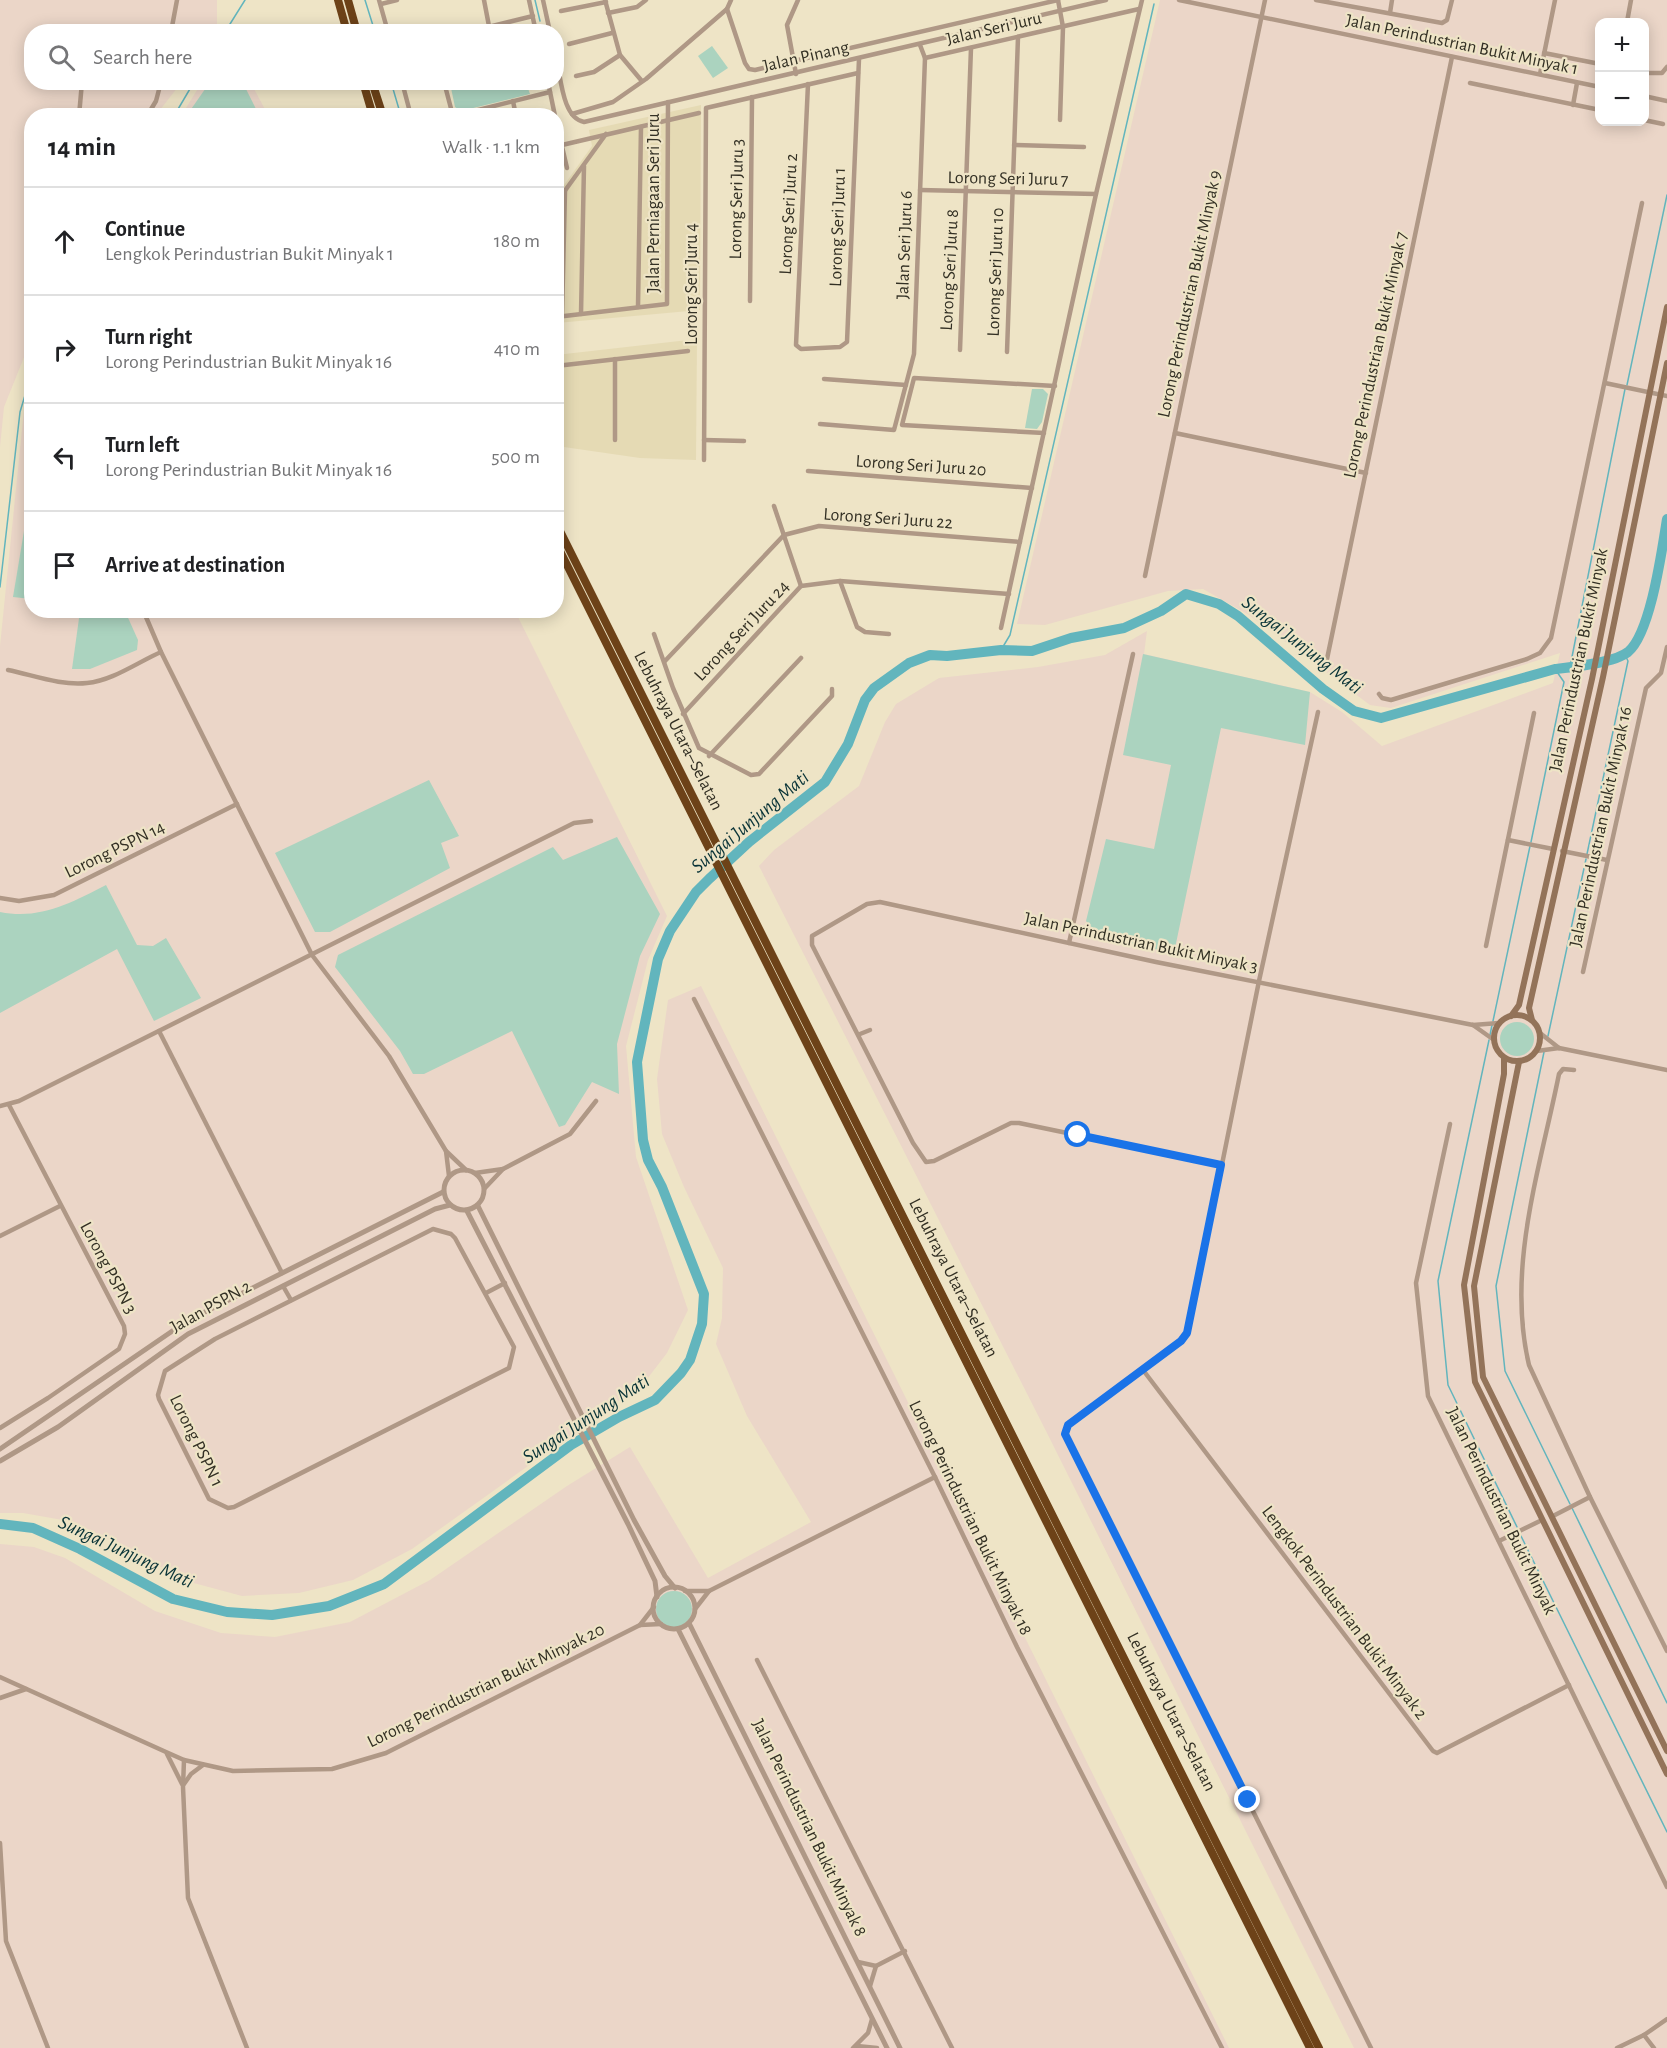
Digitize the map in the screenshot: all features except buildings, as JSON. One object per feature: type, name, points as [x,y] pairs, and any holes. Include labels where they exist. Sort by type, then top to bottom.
[{"type":"highway","points":[[338,0],[345,24]]},
{"type":"highway","points":[[348,0],[355,24]]},
{"type":"highway","points":[[365,90],[371,108]]},
{"type":"highway","points":[[375,90],[380,108]]},
{"type":"highway","name":"Lebuhraya Utara–Selatan","points":[[564,540],[716,854],[724,880],[1310,2048]]},
{"type":"highway","name":"Lebuhraya Utara–Selatan","points":[[564,559],[716,854],[730,871],[1319,2048]]},
{"type":"main road","name":"Jalan Perindustrian Bukit Minyak","points":[[1511,1016],[1519,1005],[1592,678],[1667,307]]},
{"type":"main road","name":"Jalan Perindustrian Bukit Minyak","points":[[1532,1020],[1528,1008],[1664,395],[1667,363]]},
{"type":"main road","points":[[1511,1016],[1526,1017],[1532,1020],[1545,1037],[1542,1050],[1527,1060],[1519,1062],[1504,1058],[1491,1038],[1494,1024],[1511,1016]]},
{"type":"main road","name":"Jalan Perindustrian Bukit Minyak","points":[[1504,1058],[1504,1074],[1464,1285],[1476,1382],[1540,1522],[1667,1774]]},
{"type":"main road","points":[[1519,1062],[1474,1286],[1484,1377],[1556,1514],[1667,1751]]},
{"type":"street","points":[[172,24],[177,0]]},
{"type":"street","points":[[386,24],[380,2],[397,0]]},
{"type":"street","points":[[484,0],[489,24]]},
{"type":"street","points":[[529,0],[534,24]]},
{"type":"street","points":[[543,0],[548,24]]},
{"type":"street","points":[[608,13],[637,6],[646,0]]},
{"type":"street","points":[[564,86],[572,114],[613,102],[727,9],[731,0]]},
{"type":"street","points":[[796,74],[787,25],[798,0]]},
{"type":"street","points":[[727,9],[749,69],[755,70],[1058,0],[1063,27],[1060,120]]},
{"type":"street","name":"Jalan Pinang","points":[[572,114],[576,120],[584,122],[1106,0]]},
{"type":"street","points":[[1001,628],[1096,194],[1142,0]]},
{"type":"street","name":"Jalan Perindustrian Bukit Minyak 1","points":[[1179,0],[1595,86]]},
{"type":"street","name":"Lorong Perindustrian Bukit Minyak 9","points":[[1145,576],[1265,0]]},
{"type":"street","points":[[1316,0],[1445,23],[1452,0]]},
{"type":"street","points":[[1390,13],[1392,0]]},
{"type":"street","points":[[1540,74],[1555,0]]},
{"type":"street","points":[[1628,18],[1631,0]]},
{"type":"street","points":[[561,11],[605,1],[612,33],[620,55],[641,80]]},
{"type":"street","name":"Jalan Seri Juru","points":[[925,58],[1139,9]]},
{"type":"street","points":[[498,24],[533,16]]},
{"type":"street","points":[[570,44],[612,33]]},
{"type":"street","name":"Lorong Seri Juru 10","points":[[1007,352],[1018,37]]},
{"type":"street","points":[[920,45],[925,58]]},
{"type":"street","name":"Lorong Seri Juru 8","points":[[960,350],[971,48]]},
{"type":"street","points":[[1544,53],[1595,63]]},
{"type":"street","points":[[576,76],[594,72],[620,55]]},
{"type":"street","name":"Lorong Perindustrian Bukit Minyak 7","points":[[1327,659],[1452,57]]},
{"type":"street","name":"Jalan Seri Juru 6","points":[[820,424],[894,430],[914,354],[925,58]]},
{"type":"street","name":"Lorong Seri Juru 1","points":[[796,345],[801,349],[840,347],[847,342],[859,59]]},
{"type":"street","points":[[1649,73],[1662,73],[1667,67]]},
{"type":"street","points":[[752,98],[858,73]]},
{"type":"street","name":"Jalan Perindustrian Bukit Minyak 1","points":[[1470,83],[1595,109]]},
{"type":"street","points":[[1573,105],[1577,83]]},
{"type":"street","name":"Lorong Seri Juru 2","points":[[796,345],[808,84]]},
{"type":"street","points":[[80,108],[81,90]]},
{"type":"street","points":[[152,108],[159,90]]},
{"type":"street","points":[[404,90],[409,108]]},
{"type":"street","points":[[446,90],[451,108]]},
{"type":"street","points":[[485,108],[550,92],[553,108]]},
{"type":"street","points":[[1649,97],[1667,101]]},
{"type":"street","name":"Lorong Seri Juru 4","points":[[704,460],[706,108],[752,98]]},
{"type":"street","name":"Lorong Seri Juru 3","points":[[750,301],[752,98]]},
{"type":"street","points":[[513,101],[514,108]]},
{"type":"street","name":"Jalan Perniagaan Seri Juru","points":[[638,307],[667,304],[668,102]]},
{"type":"street","points":[[564,144],[699,113]]},
{"type":"street","points":[[1649,121],[1663,124]]},
{"type":"street","points":[[564,316],[638,307],[641,126]]},
{"type":"street","points":[[564,212],[565,191],[606,134]]},
{"type":"street","points":[[590,138],[595,150]]},
{"type":"street","points":[[1014,145],[1084,147]]},
{"type":"street","points":[[564,154],[567,168]]},
{"type":"street","points":[[581,314],[584,166]]},
{"type":"street","name":"Lorong Seri Juru 7","points":[[920,190],[1096,194]]},
{"type":"street","name":"Jalan Perindustrian Bukit Minyak","points":[[1379,694],[1382,699],[1391,700],[1527,659],[1540,653],[1551,638],[1642,203]]},
{"type":"street","points":[[564,365],[688,351]]},
{"type":"street","points":[[615,359],[615,440]]},
{"type":"street","points":[[1044,433],[902,425],[914,378],[1055,386]]},
{"type":"street","points":[[824,379],[906,386]]},
{"type":"street","points":[[1605,383],[1664,395]]},
{"type":"street","points":[[1175,433],[1366,473]]},
{"type":"street","points":[[704,440],[744,441]]},
{"type":"street","name":"Lorong Seri Juru 20","points":[[808,471],[1032,488]]},
{"type":"street","points":[[774,506],[801,586]]},
{"type":"street","name":"Lorong Seri Juru 22","points":[[784,535],[819,526],[1020,542]]},
{"type":"street","points":[[664,661],[784,535]]},
{"type":"street","points":[[840,581],[857,627],[865,632],[889,634]]},
{"type":"street","name":"Lorong Seri Juru 24","points":[[683,714],[801,586],[840,581],[1009,594]]},
{"type":"street","points":[[146,618],[161,652],[312,955],[389,1056],[446,1151],[466,1170],[474,1173],[503,1169]]},
{"type":"street","points":[[654,634],[683,714],[699,748],[709,756],[751,775],[757,775],[832,696],[832,688]]},
{"type":"street","name":"Jalan Perindustrian Bukit Minyak 16","points":[[1583,972],[1606,860],[1646,688],[1661,673],[1667,647]]},
{"type":"street","points":[[8,670],[69,683],[88,683],[105,678],[161,652]]},
{"type":"street","points":[[1069,943],[1133,654]]},
{"type":"street","points":[[709,756],[801,658]]},
{"type":"street","points":[[1318,712],[1259,981],[1187,1333],[1181,1341],[1068,1425],[1065,1431],[1066,1439],[1371,2048]]},
{"type":"street","name":"Jalan Perindustrian Bukit Minyak","points":[[1486,946],[1534,713]]},
{"type":"street","name":"Lorong PSPN 14","points":[[0,898],[19,901],[54,895],[237,804]]},
{"type":"street","points":[[0,1106],[9,1105],[574,823],[591,821]]},
{"type":"street","points":[[1508,840],[1553,849]]},
{"type":"street","points":[[1562,851],[1606,860]]},
{"type":"street","name":"Jalan Perindustrian Bukit Minyak 3","points":[[860,1034],[812,945],[812,936],[820,929],[875,901],[1473,1025]]},
{"type":"street","name":"Lorong Perindustrian Bukit Minyak 18","points":[[694,999],[935,1477],[1017,1647],[1222,2048]]},
{"type":"street","points":[[1473,1025],[1494,1024]]},
{"type":"street","points":[[1473,1025],[1491,1038]]},
{"type":"street","points":[[870,1030],[860,1034],[913,1143],[926,1162],[934,1161],[1011,1123],[1019,1123],[1221,1165]]},
{"type":"street","points":[[159,1031],[282,1273]]},
{"type":"street","points":[[1545,1037],[1559,1048]]},
{"type":"street","points":[[1542,1050],[1559,1048],[1667,1070]]},
{"type":"street","points":[[1574,1070],[1563,1069],[1559,1074],[1521,1268],[1519,1307],[1529,1365],[1590,1497],[1667,1651]]},
{"type":"street","points":[[467,1211],[478,1206],[485,1188],[503,1169],[570,1134],[596,1101]]},
{"type":"street","name":"Lorong PSPN 3","points":[[0,1428],[119,1349],[125,1334],[124,1326],[9,1105]]},
{"type":"street","name":"Jalan Perindustrian Bukit Minyak","points":[[1450,1124],[1416,1282],[1428,1396],[1501,1540],[1667,1887]]},
{"type":"street","points":[[446,1151],[449,1176],[443,1192],[450,1205],[467,1211],[655,1581],[657,1597],[654,1607],[640,1625]]},
{"type":"street","points":[[449,1176],[466,1170]]},
{"type":"street","points":[[474,1173],[485,1188]]},
{"type":"street","name":"Jalan PSPN 2","points":[[0,1449],[187,1321],[443,1192]]},
{"type":"street","name":"Jalan PSPN 2","points":[[0,1461],[58,1426],[188,1334],[435,1209],[450,1205]]},
{"type":"street","points":[[0,1236],[60,1206]]},
{"type":"street","points":[[478,1206],[634,1520],[665,1576],[675,1588]]},
{"type":"street","name":"Lorong PSPN 1","points":[[433,1229],[451,1233],[486,1293],[514,1347],[505,1371],[244,1502],[228,1508],[206,1496],[159,1399],[162,1375],[215,1339],[433,1229]]},
{"type":"street","points":[[486,1293],[505,1283]]},
{"type":"street","points":[[283,1286],[291,1300]]},
{"type":"street","name":"Lengkok Perindustrian Bukit Minyak 2","points":[[1143,1370],[1432,1751],[1437,1753],[1569,1685]]},
{"type":"street","points":[[48,1398],[56,1411]]},
{"type":"street","points":[[640,1625],[661,1624],[678,1629],[689,1623],[695,1609],[709,1591],[935,1477]]},
{"type":"street","points":[[1556,1514],[1590,1497]]},
{"type":"street","points":[[1501,1540],[1540,1522]]},
{"type":"street","points":[[657,1597],[665,1590],[675,1588],[685,1591],[709,1591]]},
{"type":"street","points":[[685,1591],[691,1596],[695,1609]]},
{"type":"street","points":[[654,1607],[661,1624]]},
{"type":"street","name":"Jalan Perindustrian Bukit Minyak 8","points":[[689,1623],[900,2048]]},
{"type":"street","name":"Lorong Perindustrian Bukit Minyak 20","points":[[0,1678],[184,1760],[243,1772],[312,1771],[351,1766],[386,1753],[640,1625]]},
{"type":"street","name":"Jalan Perindustrian Bukit Minyak 8","points":[[678,1629],[888,2048]]},
{"type":"street","points":[[757,1660],[952,2048]]},
{"type":"street","points":[[0,1698],[26,1689]]},
{"type":"street","points":[[166,1752],[183,1787]]},
{"type":"street","points":[[184,1760],[183,1787],[189,1906],[248,2048]]},
{"type":"street","points":[[183,1787],[191,1774],[204,1765]]},
{"type":"street","points":[[0,1843],[6,1941],[48,2048]]},
{"type":"street","points":[[858,1962],[876,1966],[904,1952]]},
{"type":"street","points":[[870,1986],[876,1966]]},
{"type":"street","points":[[855,2047],[868,2033],[873,2017]]},
{"type":"street","points":[[1617,2048],[1644,2035],[1667,2019]]},
{"type":"street","points":[[1644,2035],[1654,2048]]},
{"type":"street","points":[[855,2047],[877,2048]]},
{"type":"shaded area","points":[[0,0],[217,0],[217,24],[24,24],[24,90],[176,90],[161,108],[24,108],[24,357],[4,407],[0,447]]},
{"type":"shaded area","points":[[1160,0],[1667,0],[1667,2048],[1354,2048],[1046,1431],[759,866],[774,850],[859,786],[885,722],[896,704],[939,678],[1038,667],[1105,655],[1147,631],[1144,654],[1310,692],[1342,712],[1382,746],[1553,683],[1560,653],[1391,708],[1370,705],[1249,615],[1203,589],[1168,591],[1045,625],[1017,624]]},
{"type":"shaded area","points":[[197,90],[255,90],[264,108],[186,108]]},
{"type":"shaded area","points":[[701,105],[700,310],[564,322],[564,185],[592,146],[589,130]]},
{"type":"shaded area","points":[[697,339],[696,460],[640,458],[564,447],[564,354]]},
{"type":"shaded area","points":[[24,410],[24,618],[518,618],[667,916],[648,960],[626,1046],[636,1157],[688,1310],[667,1353],[644,1383],[412,1549],[353,1580],[299,1593],[242,1596],[190,1582],[74,1522],[23,1513],[0,1513],[0,646]]},
{"type":"shaded area","points":[[701,986],[1229,2048],[0,2048],[0,1544],[34,1547],[65,1558],[155,1611],[221,1633],[275,1637],[350,1622],[430,1580],[567,1486],[630,1447],[708,1578],[811,1522],[747,1416],[716,1344],[722,1318],[723,1268],[684,1187],[662,1134],[657,1079],[668,1000]]},
{"type":"green space","points":[[712,46],[728,68],[713,78],[698,56]]},
{"type":"green space","points":[[204,90],[246,90],[256,108],[192,108]]},
{"type":"green space","points":[[451,90],[529,90],[530,94],[473,108],[455,107]]},
{"type":"green space","points":[[1032,389],[1043,389],[1048,394],[1042,422],[1037,429],[1025,428]]},
{"type":"green space","points":[[24,531],[24,598],[13,597]]},
{"type":"green space","points":[[79,618],[128,618],[138,640],[137,650],[90,669],[72,669]]},
{"type":"green space","points":[[1143,654],[1310,692],[1305,745],[1221,728],[1174,953],[1100,938],[1086,921],[1106,839],[1154,849],[1171,765],[1123,755]]},
{"type":"green space","points":[[429,780],[459,836],[441,843],[450,868],[330,932],[315,932],[275,853]]},
{"type":"green space","points":[[617,837],[660,914],[640,956],[617,1044],[619,1094],[592,1082],[565,1125],[559,1127],[512,1031],[424,1074],[413,1074],[400,1051],[335,967],[338,955],[553,847],[563,860]]},
{"type":"green space","points":[[106,885],[137,945],[153,946],[166,938],[201,998],[154,1021],[117,949],[0,1013],[0,912],[29,914],[42,912],[68,904]]},
{"type":"green space","points":[[1517,1022],[1529,1027],[1534,1039],[1529,1051],[1517,1056],[1505,1051],[1500,1039],[1505,1027]]},
{"type":"green space","points":[[674,1591],[687,1596],[692,1609],[687,1622],[674,1627],[661,1622],[656,1609],[661,1596]]},
{"type":"waterway","points":[[230,24],[245,0]]},
{"type":"waterway","points":[[365,0],[372,24]]},
{"type":"waterway","points":[[535,0],[540,21]]},
{"type":"waterway","points":[[1001,650],[1010,635],[1154,4]]},
{"type":"waterway","points":[[179,108],[189,90]]},
{"type":"waterway","points":[[393,90],[399,108]]},
{"type":"waterway","points":[[1627,385],[1667,195]]},
{"type":"waterway","points":[[1570,667],[1625,389]]},
{"type":"waterway","points":[[0,587],[20,412],[24,399]]},
{"type":"waterway","name":"Sungai Junjung Mati","points":[[0,1524],[33,1528],[80,1549],[173,1599],[227,1612],[272,1615],[329,1606],[384,1584],[571,1445],[619,1417],[655,1400],[690,1360],[702,1324],[704,1294],[662,1187],[648,1160],[643,1140],[637,1062],[658,959],[670,931],[696,892],[749,842],[825,782],[848,744],[865,700],[874,688],[909,663],[930,655],[947,656],[1001,650],[1032,651],[1071,638],[1124,628],[1161,611],[1186,594],[1219,604],[1238,616],[1323,689],[1354,711],[1381,718],[1555,669],[1603,662],[1628,652],[1636,642],[1649,609],[1659,569],[1667,519]]},
{"type":"waterway","points":[[1587,854],[1628,661],[1624,653]]},
{"type":"waterway","points":[[1531,842],[1564,682],[1555,669]]},
{"type":"waterway","points":[[1493,1021],[1530,846]]},
{"type":"waterway","points":[[1548,1036],[1586,859]]},
{"type":"waterway","points":[[1490,1035],[1492,1025]]},
{"type":"waterway","points":[[1489,1040],[1438,1281],[1448,1385],[1518,1529]]},
{"type":"waterway","points":[[1544,1052],[1496,1286],[1505,1371],[1570,1504]]},
{"type":"waterway","points":[[1572,1508],[1667,1703]]},
{"type":"waterway","points":[[1520,1534],[1667,1832]]},
{"type":"route","points":[[1078,1135],[1221,1165],[1187,1333],[1181,1341],[1068,1425],[1065,1434],[1248,1800]]}]
